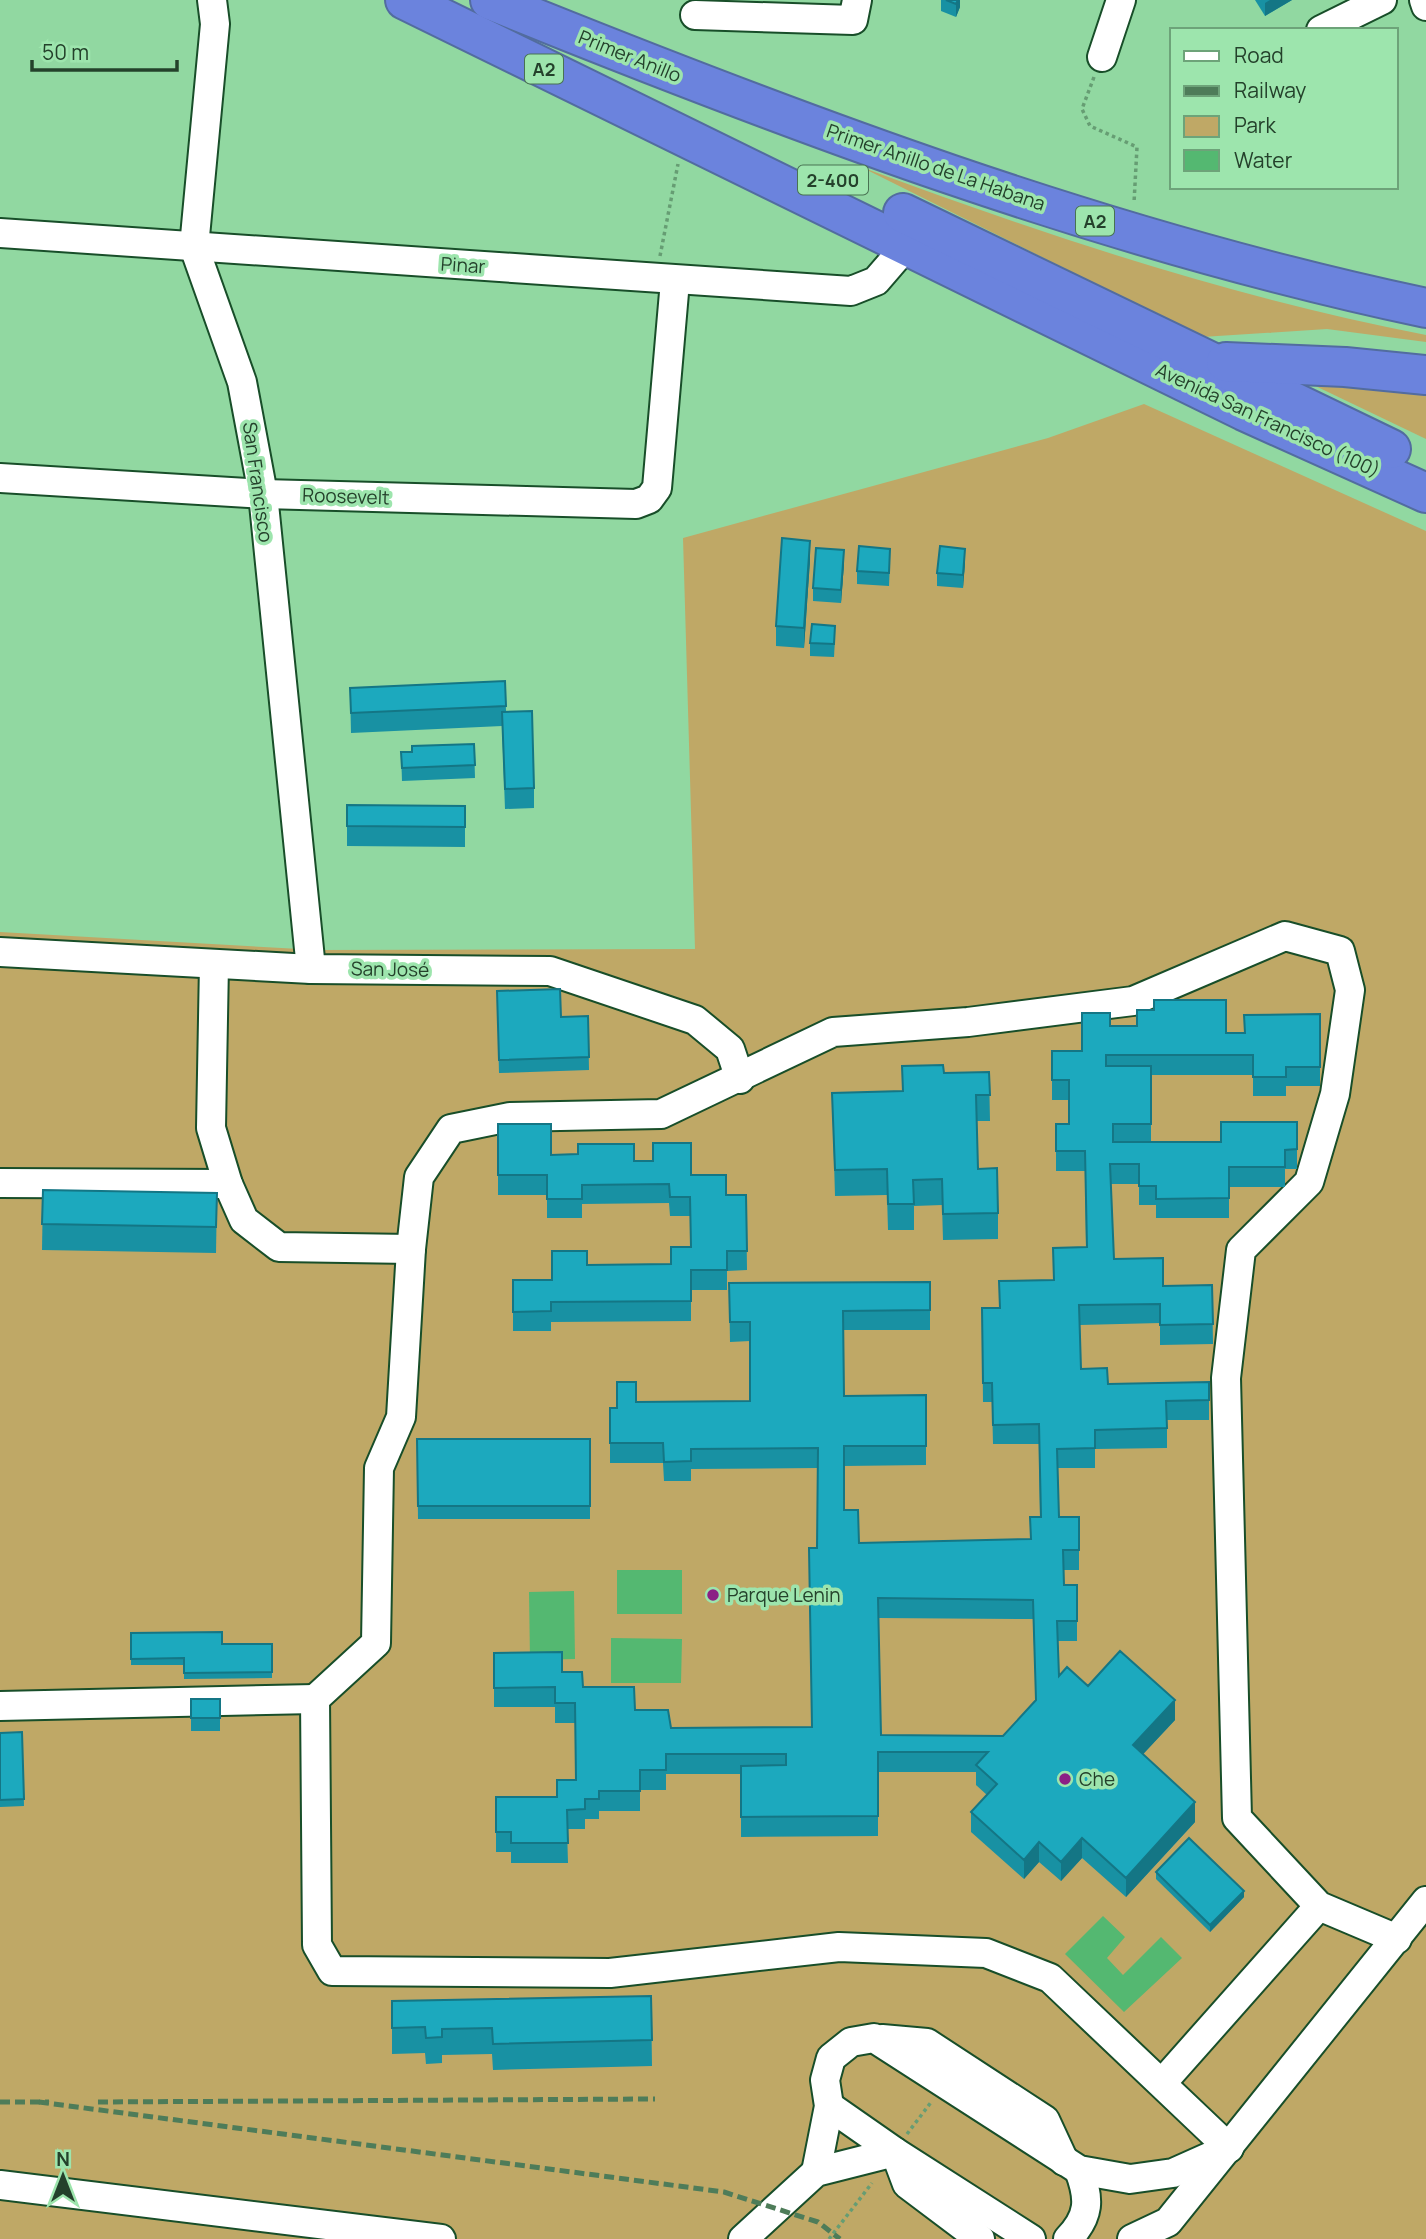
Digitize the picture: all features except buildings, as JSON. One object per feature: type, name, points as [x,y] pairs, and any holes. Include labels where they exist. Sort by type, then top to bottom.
[{"type":"highway","name":"A2","points":[[405,0],[1110,345],[1208,360],[1345,367],[1426,375]]},
{"type":"highway","name":"2-400","points":[[459,0],[1208,360]]},
{"type":"highway","name":"Primer Anillo","points":[[490,0],[771,110]]},
{"type":"highway","name":"Primer Anillo de La Habana","points":[[771,110],[1132,233],[1300,280],[1426,308]]},
{"type":"highway","name":"Avenida San Francisco (100)","points":[[1110,345],[1244,411],[1426,493]]},
{"type":"highway","name":"Avenida San Francisco (100)","points":[[1208,360],[1426,466]]},
{"type":"street","points":[[695,15],[853,20],[857,0]]},
{"type":"street","points":[[1102,57],[1121,0]]},
{"type":"street","points":[[1325,28],[1382,0]]},
{"type":"street","points":[[1424,0],[1426,6]]},
{"type":"street","name":"San Francisco","points":[[213,2],[194,247],[242,382],[262,494],[311,968]]},
{"type":"street","name":"Pinar","points":[[0,233],[851,291],[876,281],[907,245]]},
{"type":"street","name":"Roosevelt","points":[[0,478],[262,494],[636,504],[649,499],[657,488],[665,280]]},
{"type":"street","points":[[0,1706],[315,1699],[376,1643],[379,1468],[401,1417],[411,1249],[419,1177],[451,1129],[510,1117],[661,1114],[740,1079],[833,1032],[968,1022],[1133,1001],[1285,936],[1340,951],[1350,990],[1335,1094],[1309,1182],[1241,1250],[1226,1378],[1237,1818],[1319,1906],[1397,1939]]},
{"type":"street","name":"San José","points":[[0,952],[311,968],[550,971],[695,1020],[730,1049],[740,1079]]},
{"type":"street","points":[[214,964],[211,1128],[228,1184],[244,1220],[279,1247],[411,1249]]},
{"type":"street","points":[[0,1183],[228,1184]]},
{"type":"street","points":[[315,1699],[317,1945],[332,1971],[610,1973],[839,1947],[986,1953],[1050,1978],[1229,2148]]},
{"type":"street","points":[[1132,2239],[1168,2222],[1426,1901]]},
{"type":"street","points":[[1162,2083],[1319,1906]]},
{"type":"street","points":[[816,2172],[829,2106],[825,2080],[831,2058],[851,2042],[874,2038],[1072,2166],[1130,2179],[1173,2173],[1229,2148]]},
{"type":"street","points":[[829,2106],[895,2152],[1031,2239]]},
{"type":"street","points":[[743,2239],[816,2172],[895,2152]]},
{"type":"street","points":[[895,2152],[907,2184],[980,2239]]},
{"type":"street","points":[[1068,2239],[1079,2227],[1085,2213],[1087,2192],[1072,2166]]},
{"type":"street","points":[[0,2185],[441,2239]]},
{"type":"path","points":[[1102,57],[1082,109],[1090,126],[1137,148],[1132,233]]},
{"type":"path","points":[[665,280],[683,138]]},
{"type":"green space","points":[[861,167],[1140,263],[1282,303],[1426,335],[1426,342],[1327,329],[1202,337]]},
{"type":"green space","points":[[1305,381],[1426,391],[1426,439]]},
{"type":"green space","name":"Parque Lenin","points":[[1144,404],[1426,531],[1426,2239],[0,2239],[0,932],[318,950],[695,949],[683,538],[1048,438]]},
{"type":"water","points":[[617,1570],[682,1570],[682,1614],[617,1614]]},
{"type":"water","points":[[574,1591],[575,1659],[530,1660],[529,1592]]},
{"type":"water","points":[[611,1638],[682,1639],[681,1683],[611,1683]]},
{"type":"water","points":[[1103,1916],[1125,1937],[1107,1958],[1123,1975],[1161,1937],[1182,1958],[1124,2012],[1065,1954]]},
{"type":"railway","points":[[98,2102],[655,2099]]},
{"type":"railway","points":[[0,2102],[49,2102]]},
{"type":"railway","points":[[39,2102],[724,2192],[818,2222],[840,2239]]},
{"type":"place","name":"Parque Lenin","points":[[713,1595]]},
{"type":"place","name":"Che","points":[[1065,1779]]}]
